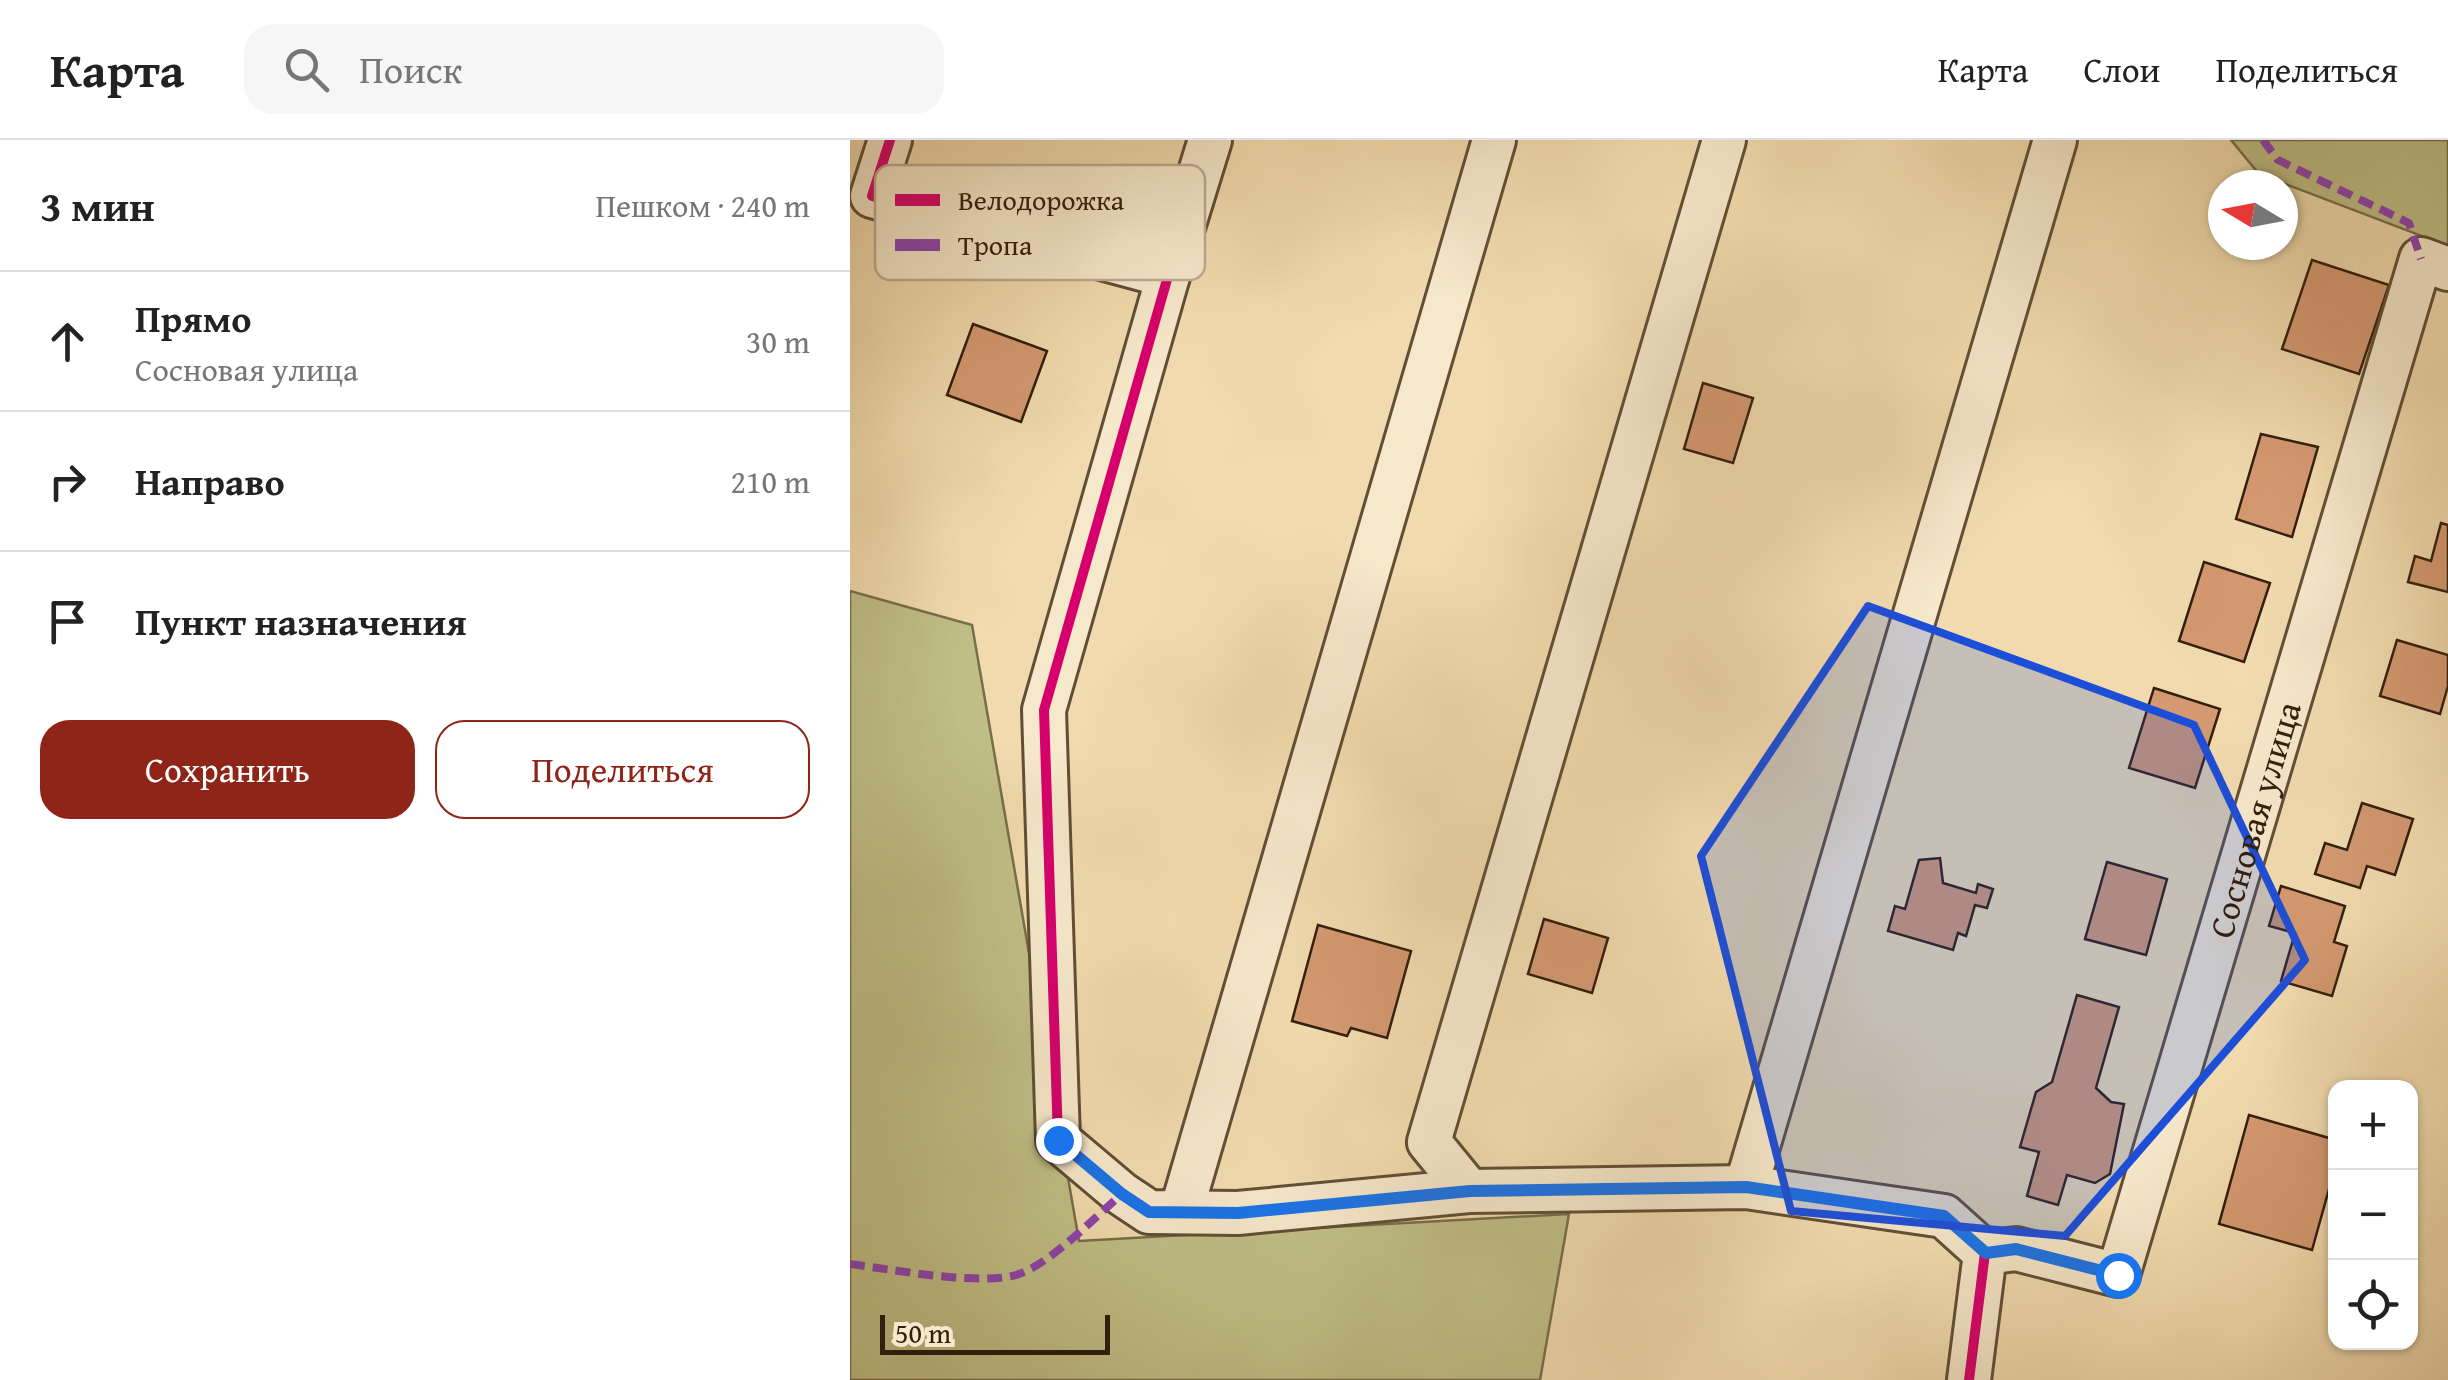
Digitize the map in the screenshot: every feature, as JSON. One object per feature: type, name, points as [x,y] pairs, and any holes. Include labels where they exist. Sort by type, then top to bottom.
[{"type":"street","points":[[876,165],[890,140]]},
{"type":"street","points":[[1202,165],[1210,140]]},
{"type":"street","points":[[1181,1212],[1494,140]]},
{"type":"street","points":[[1470,1191],[1430,1142],[1724,140]]},
{"type":"street","points":[[1746,1187],[2054,140]]},
{"type":"street","points":[[861,192],[875,167]]},
{"type":"street","name":"Сосновая улица","points":[[1986,1253],[2016,1249],[2118,1275],[2420,259],[2448,269]]},
{"type":"street","points":[[1167,280],[1044,710],[1058,1140],[1149,1212],[1238,1213],[1470,1191],[1746,1187],[1944,1216],[1986,1253],[1969,1380]]},
{"type":"highlighted area","points":[[1868,606],[2194,725],[2305,960],[2065,1236],[1791,1211],[1701,856]]},
{"type":"shaded area","points":[[2231,140],[2448,140],[2448,246],[2298,189],[2298,170],[2256,170]]},
{"type":"shaded area","points":[[850,591],[972,625],[1079,1241],[1569,1214],[1540,1380],[850,1380]]},
{"type":"building","points":[[2312,260],[2389,285],[2359,374],[2282,349]]},
{"type":"building","points":[[973,324],[1047,351],[1021,422],[947,395]]},
{"type":"building","points":[[1703,383],[1753,398],[1733,463],[1684,449]]},
{"type":"building","points":[[2261,434],[2318,447],[2292,537],[2236,519]]},
{"type":"building","points":[[2441,523],[2448,525],[2448,592],[2408,582],[2415,556],[2431,561]]},
{"type":"building","points":[[2204,562],[2270,583],[2244,662],[2179,641]]},
{"type":"building","points":[[2397,640],[2448,655],[2448,686],[2440,714],[2380,696]]},
{"type":"building","points":[[2154,688],[2220,709],[2195,788],[2129,768]]},
{"type":"building","points":[[2362,803],[2413,819],[2395,875],[2367,866],[2360,888],[2315,874],[2325,843],[2347,850]]},
{"type":"building","points":[[1940,858],[1943,883],[1976,893],[1978,884],[1993,889],[1987,908],[1975,905],[1966,936],[1958,933],[1953,950],[1888,931],[1895,906],[1905,909],[1919,860]]},
{"type":"building","points":[[2107,862],[2167,879],[2146,955],[2085,939]]},
{"type":"building","points":[[2281,886],[2345,906],[2334,942],[2347,946],[2332,996],[2281,981],[2295,933],[2269,926]]},
{"type":"building","points":[[1544,919],[1608,938],[1592,993],[1528,974]]},
{"type":"building","points":[[1318,925],[1411,951],[1387,1038],[1351,1028],[1347,1036],[1292,1021]]},
{"type":"building","points":[[2077,995],[2119,1007],[2096,1088],[2111,1102],[2124,1104],[2110,1174],[2095,1183],[2067,1175],[2058,1205],[2027,1196],[2039,1152],[2020,1147],[2036,1092],[2052,1082]]},
{"type":"building","points":[[2249,1115],[2328,1138],[2328,1193],[2312,1250],[2219,1224]]},
{"type":"marked path","points":[[2263,140],[2278,160],[2409,223],[2421,259]]},
{"type":"marked path","points":[[850,1264],[960,1278],[1019,1274],[1059,1250],[1122,1194]]},
{"type":"cycle path","points":[[882,165],[890,140]]},
{"type":"cycle path","points":[[875,187],[872,196],[875,197]]},
{"type":"cycle path","points":[[1167,280],[1044,710],[1058,1140],[1149,1212],[1238,1213],[1469,1191],[1746,1187],[1944,1216],[1985,1253],[1969,1380]]},
{"type":"route","points":[[1058,1140],[1149,1212],[1238,1213],[1470,1191],[1746,1187],[1944,1216],[1986,1253],[2016,1249],[2118,1275]]}]
